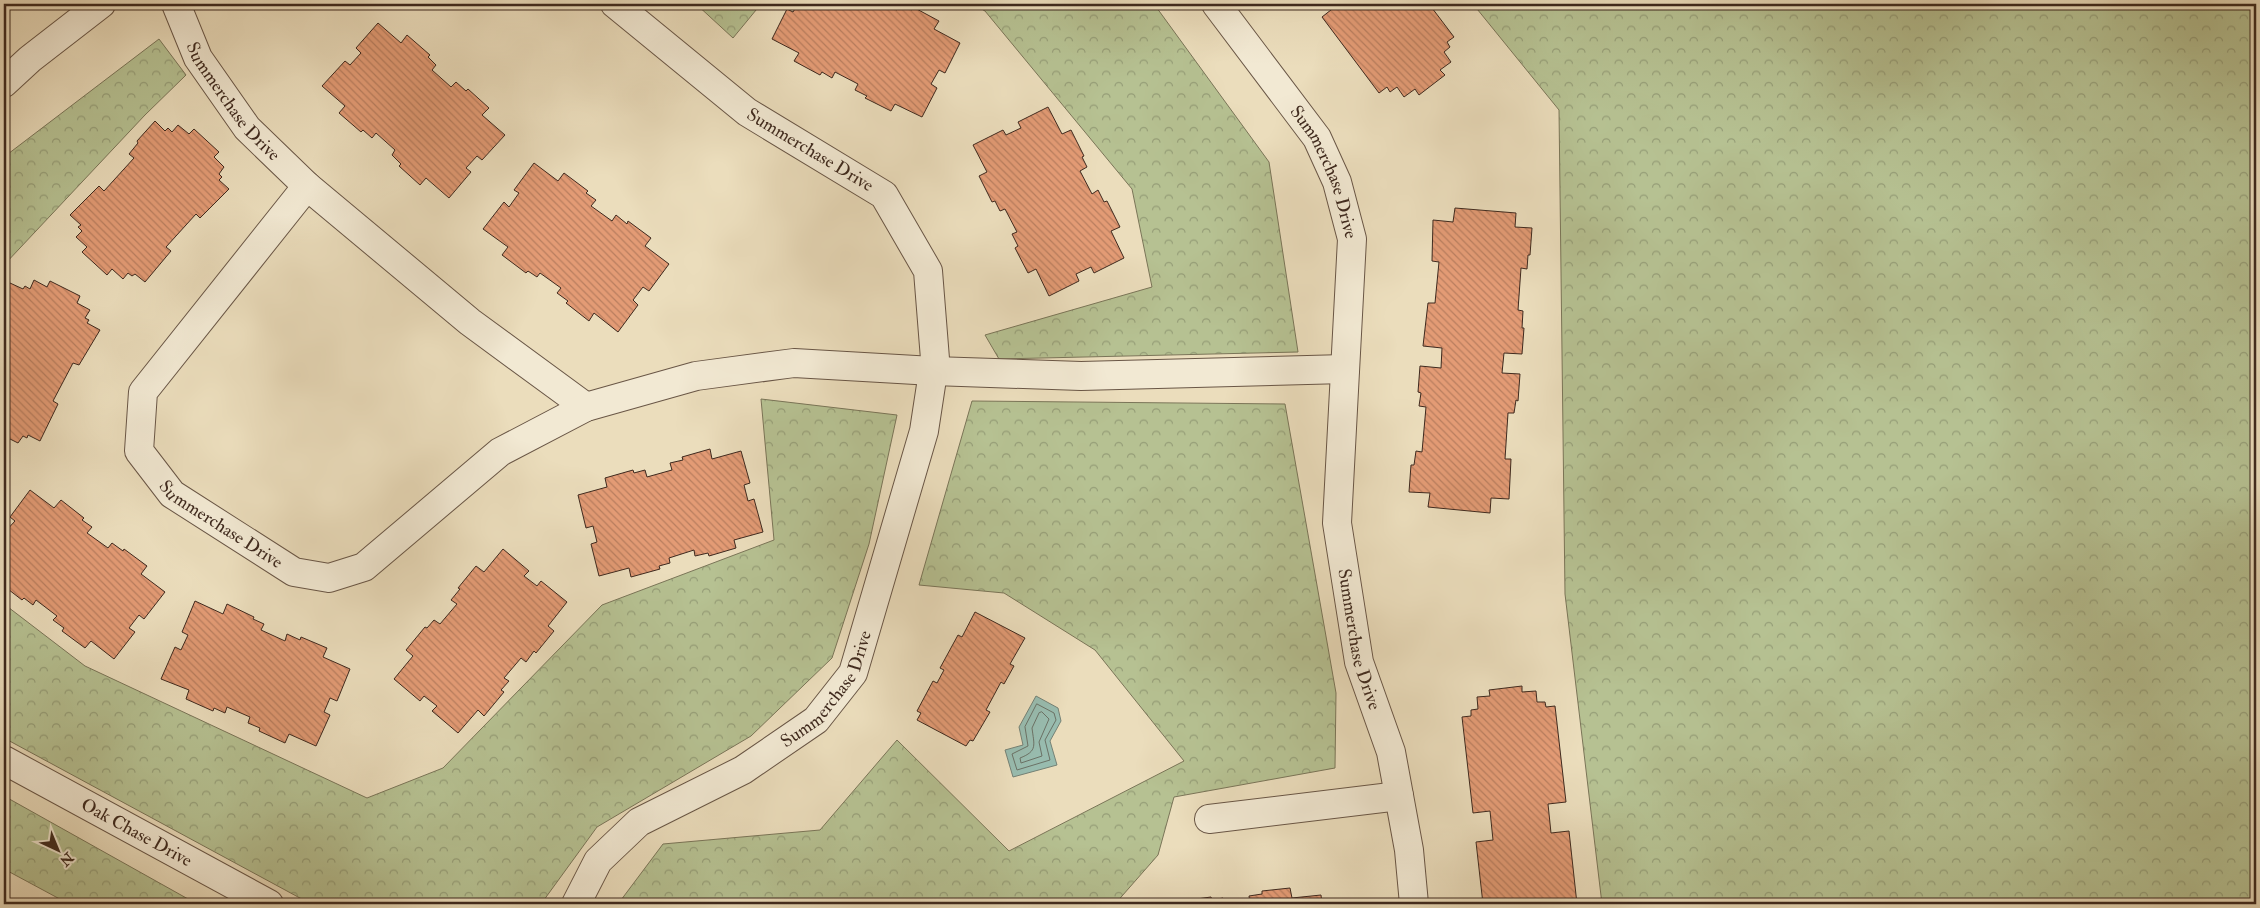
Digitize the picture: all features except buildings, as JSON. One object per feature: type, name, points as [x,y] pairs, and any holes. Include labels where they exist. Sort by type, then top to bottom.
[{"type":"street","points":[[4,83],[30,59],[101,4]]},
{"type":"street","name":"Summerchase Drive","points":[[176,4],[198,58],[247,128],[307,186],[470,322],[586,407]]},
{"type":"street","name":"Summerchase Drive","points":[[576,904],[598,861],[639,822],[743,770],[816,720],[853,673],[924,431],[934,359],[928,271],[884,195],[747,112],[615,4]]},
{"type":"street","name":"Summerchase Drive","points":[[1216,4],[1317,138],[1337,182],[1352,239],[1337,523],[1359,662],[1391,752],[1409,850],[1414,904]]},
{"type":"street","name":"Summerchase Drive","points":[[307,186],[142,392],[139,451],[172,494],[294,572],[329,578],[364,568],[500,452],[586,407],[696,376],[794,363],[933,371],[1081,376],[1345,369]]},
{"type":"street","name":"Oak Chase Drive","points":[[4,760],[269,904]]},
{"type":"street","points":[[1209,819],[1399,796]]},
{"type":"green space","points":[[696,4],[761,4],[733,38]]},
{"type":"green space","points":[[973,4],[1154,4],[1269,162],[1298,352],[999,359],[985,335],[1152,287],[1132,189],[985,11]]},
{"type":"green space","points":[[1473,4],[2256,4],[2256,904],[1602,904],[1565,594],[1559,110]]},
{"type":"green space","points":[[159,39],[186,75],[145,115],[4,265],[4,157]]},
{"type":"green space","points":[[761,399],[897,415],[869,544],[832,658],[751,736],[597,827],[541,904],[311,904],[4,738],[4,604],[85,666],[367,798],[443,768],[602,605],[774,540]]},
{"type":"green space","points":[[972,401],[1285,404],[1336,693],[1335,768],[1174,797],[1158,855],[1115,904],[618,904],[663,844],[820,830],[897,740],[1009,851],[1184,761],[1095,650],[1004,593],[919,585]]},
{"type":"green space","points":[[4,796],[197,904],[69,904],[4,869]]},
{"type":"water","points":[[1036,696],[1058,708],[1061,721],[1050,741],[1057,765],[1013,777],[1005,750],[1023,745],[1019,727]]}]
